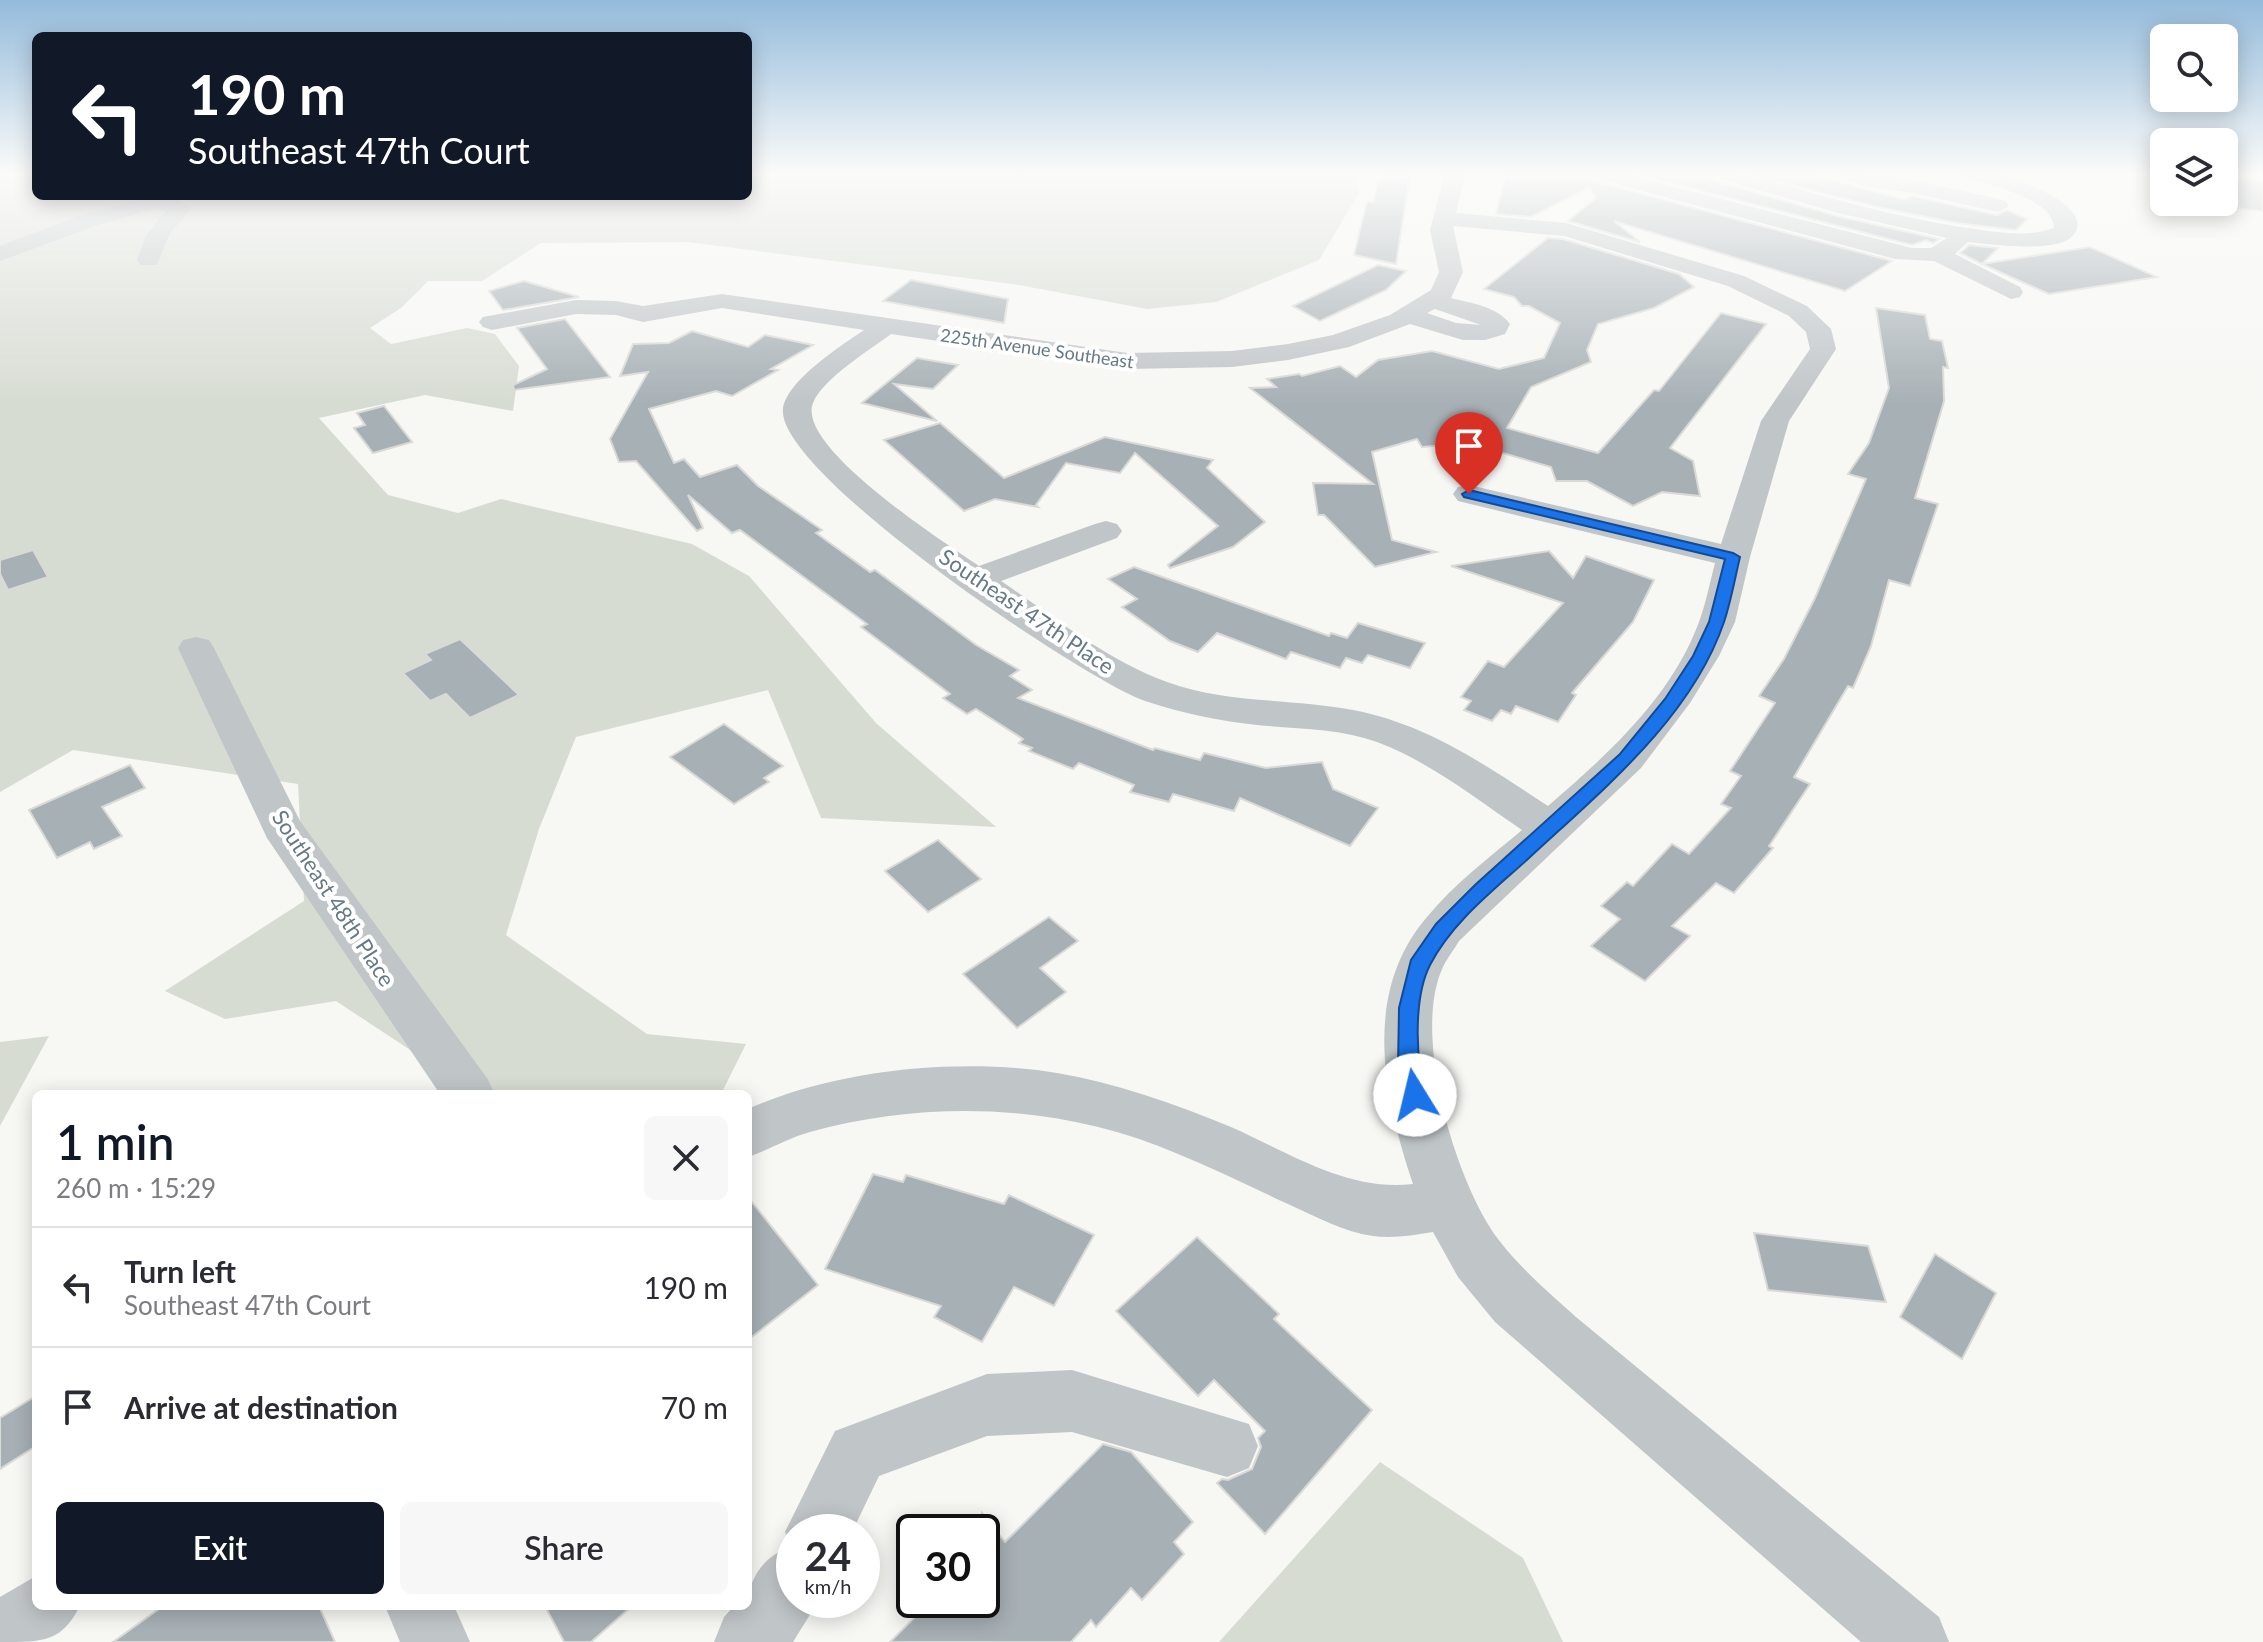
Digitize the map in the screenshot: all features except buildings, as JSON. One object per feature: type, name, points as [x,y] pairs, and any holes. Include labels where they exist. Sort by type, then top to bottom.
[{"type":"street","points":[[149,260],[152,251]]},
{"type":"street","name":"225th Avenue Southeast","points":[[492,322],[576,307],[616,308],[643,314],[722,301],[1078,356],[1178,362],[1288,352],[1340,341],[1407,315],[1441,294],[1451,272],[1447,251]]},
{"type":"street","points":[[1635,251],[1763,291],[1798,311],[1818,329],[1823,349],[1775,421],[1733,557],[1717,622],[1701,656],[1671,703],[1627,759],[1443,929],[1419,965],[1409,1008],[1409,1067],[1428,1150],[1447,1205],[1478,1258],[1516,1302],[1914,1642]]},
{"type":"street","points":[[1888,251],[1911,255],[1949,251]]},
{"type":"street","points":[[1937,254],[2011,292]]},
{"type":"street","points":[[1407,315],[1466,333],[1479,334],[1496,329],[1497,324],[1483,315],[1432,300]]},
{"type":"street","name":"Southeast 47th Place","points":[[885,326],[812,386],[797,404],[797,416],[804,433],[853,489],[975,579],[1090,658],[1153,690],[1235,710],[1341,720],[1387,732],[1420,745],[1552,829]]},
{"type":"street","points":[[1469,494],[1733,557]]},
{"type":"street","points":[[975,579],[1106,531]]},
{"type":"street","name":"Southeast 48th Place","points":[[196,648],[282,827],[466,1090]]},
{"type":"street","points":[[752,1132],[805,1111],[854,1100],[945,1091],[1016,1090],[1107,1106],[1180,1131],[1337,1200],[1369,1210],[1401,1211],[1447,1205]]},
{"type":"street","points":[[827,1514],[857,1453],[987,1405],[1072,1401],[1227,1446]]},
{"type":"street","points":[[749,1642],[776,1608]]},
{"type":"street","points":[[0,1638],[40,1610]]},
{"type":"street","points":[[421,1610],[435,1642]]},
{"type":"shaded area","points":[[0,251],[529,251],[482,281],[428,281],[401,308],[370,328],[391,344],[467,328],[495,334],[519,366],[513,411],[425,395],[319,418],[388,495],[458,513],[501,499],[692,544],[749,576],[876,723],[996,827],[821,818],[768,690],[576,737],[539,829],[506,935],[647,1034],[746,1044],[723,1090],[471,1090],[336,1001],[225,1019],[165,991],[304,901],[298,784],[73,750],[0,792]]},
{"type":"shaded area","points":[[754,251],[1325,251],[1319,260],[1216,302],[1147,309],[1019,285]]},
{"type":"shaded area","points":[[49,1036],[0,1126],[0,1042]]},
{"type":"shaded area","points":[[1380,1462],[1523,1558],[1563,1642],[1219,1642]]},
{"type":"route","points":[[1415,1095],[1409,1067],[1409,1008],[1419,965],[1443,929],[1627,759],[1671,703],[1701,656],[1717,622],[1733,557],[1469,494]]}]
